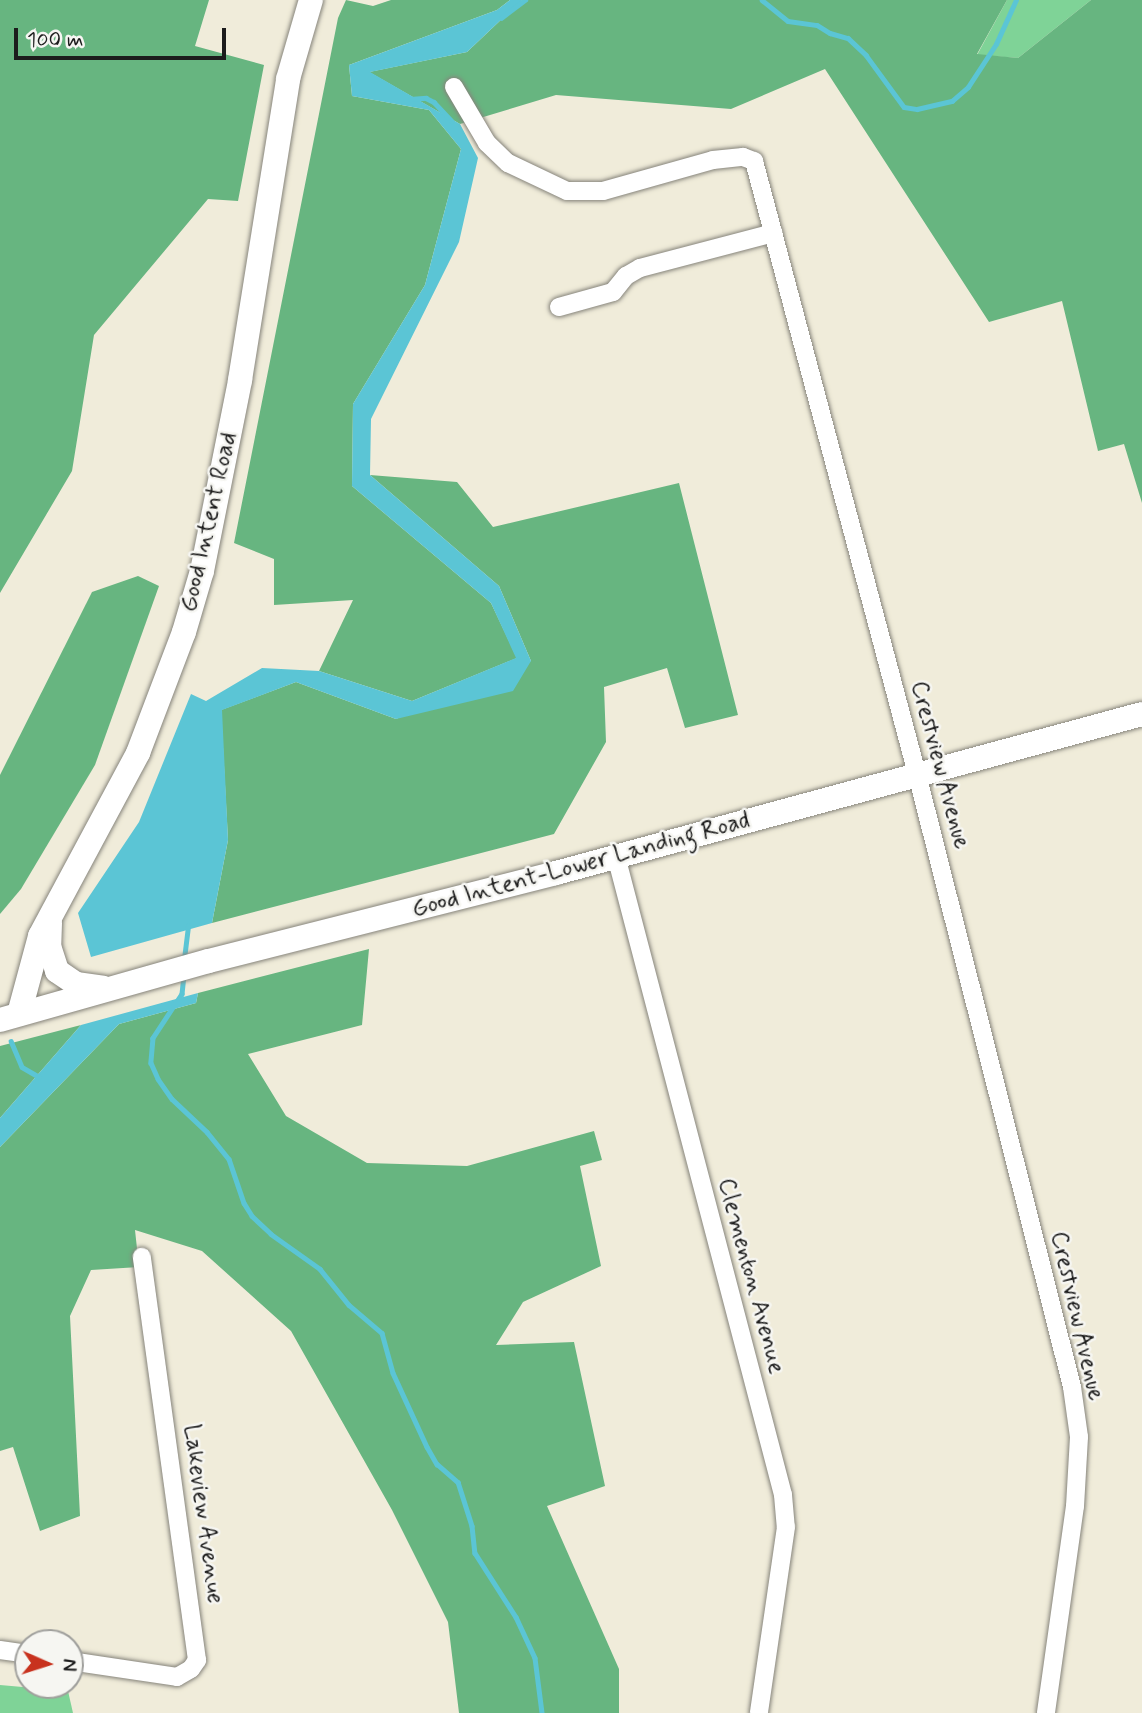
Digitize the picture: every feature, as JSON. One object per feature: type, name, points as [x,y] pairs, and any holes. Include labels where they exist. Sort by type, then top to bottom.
[{"type":"main road","name":"Good Intent Road","points":[[9,1017],[51,913],[138,753],[164,690],[191,608],[213,520],[240,380],[288,79],[311,0]]},
{"type":"main road","name":"Good Intent-Lower Landing Road","points":[[9,1017],[164,973],[615,856],[1142,714]]},
{"type":"main road","points":[[51,913],[49,946],[57,971],[76,984],[110,988]]},
{"type":"street","name":"Crestview Avenue","points":[[454,87],[487,143],[508,163],[567,191],[603,191],[713,160],[743,157],[754,161],[917,774],[1074,1399],[1079,1437],[1075,1506],[1046,1713]]},
{"type":"street","points":[[559,307],[613,292],[626,276],[640,268],[773,233]]},
{"type":"street","name":"Clementon Avenue","points":[[615,856],[783,1495],[786,1527],[759,1713]]},
{"type":"street","name":"Lakeview Avenue","points":[[84,1663],[177,1677],[191,1669],[197,1660],[142,1257]]},
{"type":"green space","points":[[0,0],[209,0],[195,46],[264,65],[238,201],[208,199],[94,335],[72,471],[0,593]]},
{"type":"green space","points":[[346,0],[373,6],[391,0],[510,0],[497,10],[349,65],[352,96],[429,110],[461,149],[425,285],[353,404],[352,486],[491,603],[517,658],[412,701],[319,671],[353,600],[274,605],[274,559],[234,543],[338,18]]},
{"type":"green space","points":[[522,0],[1007,0],[977,54],[1018,58],[1091,0],[1142,0],[1142,503],[1124,444],[1098,451],[1062,301],[989,322],[825,69],[731,109],[556,95],[460,124],[369,72],[467,52]]},
{"type":"green space","points":[[1007,0],[1091,0],[1018,58],[977,55]]},
{"type":"green space","points":[[370,475],[457,482],[493,527],[679,483],[738,715],[685,728],[667,668],[604,687],[606,742],[554,834],[212,923],[228,840],[221,710],[296,682],[396,719],[531,661],[499,586]]},
{"type":"green space","points":[[138,576],[159,586],[95,765],[21,889],[0,914],[0,775],[92,592]]},
{"type":"green space","points":[[369,949],[362,1025],[248,1054],[286,1116],[367,1163],[467,1166],[594,1131],[602,1160],[580,1166],[601,1266],[523,1302],[496,1345],[574,1342],[605,1486],[547,1506],[619,1669],[619,1713],[459,1713],[448,1622],[392,1510],[291,1331],[202,1251],[135,1230],[139,1267],[91,1270],[70,1316],[80,1516],[40,1531],[13,1447],[0,1451],[0,1147],[119,1024],[196,1003],[198,993]]},
{"type":"green space","points":[[81,1025],[0,1118],[0,1046]]},
{"type":"green space","points":[[0,1685],[14,1686],[14,1699],[70,1699],[73,1713],[0,1713]]},
{"type":"water","points":[[510,0],[522,0],[467,52],[370,72],[460,124],[478,158],[459,242],[371,419],[370,475],[499,586],[531,661],[513,691],[396,719],[296,682],[222,710],[228,840],[212,923],[91,957],[78,913],[139,822],[191,694],[206,701],[262,668],[319,671],[412,701],[516,658],[491,603],[352,486],[353,404],[425,285],[461,149],[429,110],[352,96],[349,65],[497,10]]},
{"type":"water","points":[[198,993],[196,1003],[119,1024],[0,1147],[0,1118],[81,1025]]},
{"type":"waterway","points":[[501,18],[525,0]]},
{"type":"waterway","points":[[762,0],[788,21],[817,25],[830,33],[848,38],[866,55],[904,107],[917,109],[952,101],[968,87],[996,44],[1016,0]]},
{"type":"waterway","points":[[410,99],[426,98],[434,102],[452,121]]},
{"type":"waterway","points":[[184,959],[188,926]]},
{"type":"waterway","points":[[184,975],[182,994],[153,1038],[151,1063],[158,1079],[172,1099],[207,1132],[229,1159],[244,1203],[252,1216],[271,1234],[320,1269],[349,1305],[382,1333],[393,1373],[427,1447],[437,1464],[458,1482],[472,1526],[475,1553],[516,1617],[535,1658],[542,1713]]},
{"type":"waterway","points":[[11,1041],[22,1067],[39,1077]]}]
